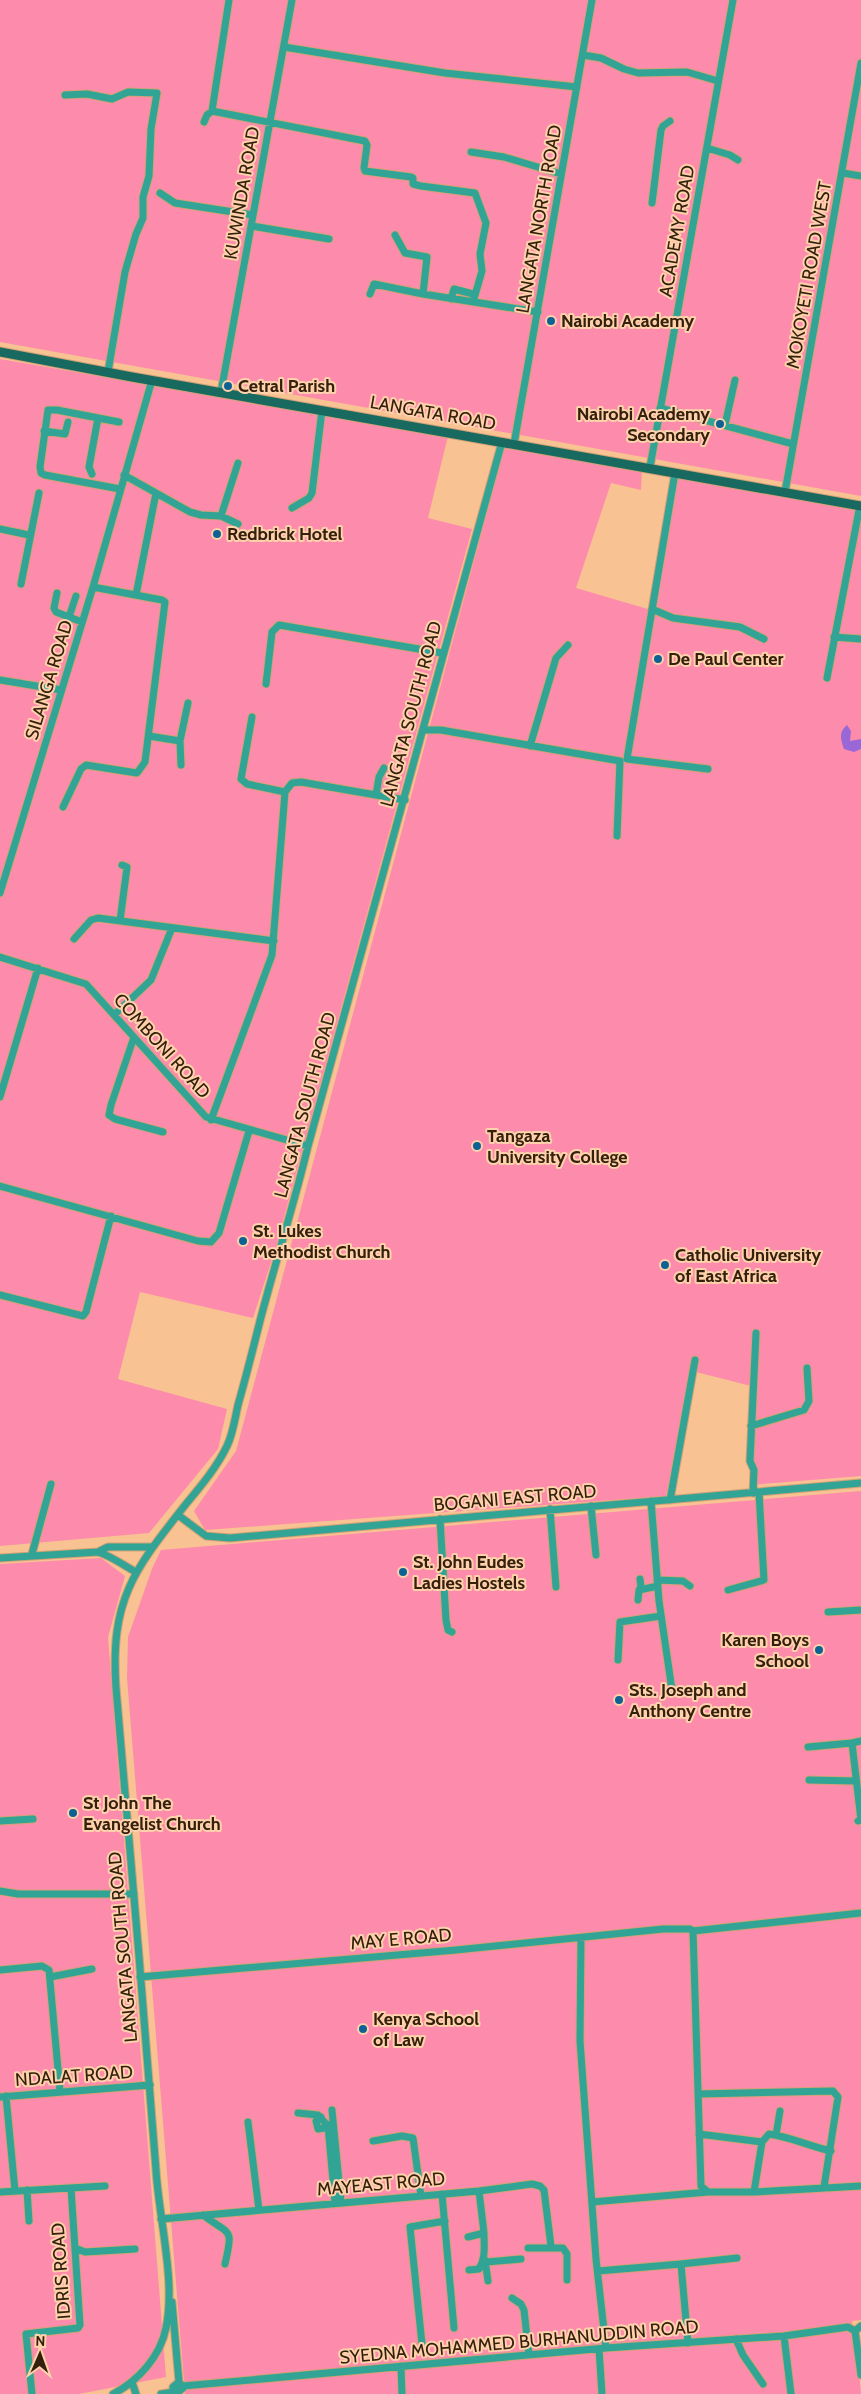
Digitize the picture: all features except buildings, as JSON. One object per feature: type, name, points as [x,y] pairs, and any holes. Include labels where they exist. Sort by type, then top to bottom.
[{"type":"main road","name":"LANGATA ROAD","points":[[0,352],[860,506]]},
{"type":"street","points":[[204,122],[207,115],[212,111],[230,0]]},
{"type":"street","name":"KUWINDA ROAD","points":[[221,392],[292,0]]},
{"type":"street","name":"LANGATA NORTH ROAD","points":[[514,444],[592,0]]},
{"type":"street","name":"ACADEMY ROAD","points":[[650,467],[733,0]]},
{"type":"street","points":[[284,47],[445,73],[577,87]]},
{"type":"street","points":[[583,54],[601,58],[624,69],[638,73],[680,72],[718,81]]},
{"type":"street","name":"MOKOYETI ROAD WEST","points":[[785,492],[861,63]]},
{"type":"street","points":[[65,95],[87,94],[112,99],[128,92],[157,93],[151,129],[149,176],[143,197],[143,218],[136,234],[125,272],[108,372]]},
{"type":"street","points":[[212,111],[364,141],[367,145],[365,171],[411,177],[413,178],[413,184],[421,186],[475,193],[486,223],[480,254],[482,271],[473,298]]},
{"type":"street","points":[[652,203],[662,130],[663,126],[670,121]]},
{"type":"street","points":[[707,148],[730,155],[738,160]]},
{"type":"street","points":[[470,152],[504,156],[561,174]]},
{"type":"street","points":[[843,173],[861,176]]},
{"type":"street","points":[[160,193],[176,203],[253,215]]},
{"type":"street","points":[[252,226],[329,239]]},
{"type":"street","points":[[395,235],[405,253],[427,257],[423,294]]},
{"type":"street","points":[[370,294],[374,284],[451,298],[473,298],[538,312]]},
{"type":"street","name":"SILANGA ROAD","points":[[0,893],[82,622],[152,380]]},
{"type":"street","points":[[725,425],[735,380]]},
{"type":"street","points":[[660,408],[793,444]]},
{"type":"street","points":[[119,422],[52,409],[46,414],[40,467],[43,474],[120,488]]},
{"type":"street","points":[[292,508],[309,498],[312,493],[322,410]]},
{"type":"street","points":[[92,474],[89,467],[98,418]]},
{"type":"street","points":[[44,431],[65,434],[68,422]]},
{"type":"street","name":"LANGATA SOUTH ROAD","points":[[113,2394],[132,2382],[152,2360],[166,2329],[169,2292],[140,1977],[115,1655],[120,1610],[136,1572],[151,1547],[211,1473],[228,1444],[270,1281],[286,1233],[308,1146],[423,730],[442,653],[502,442]]},
{"type":"street","points":[[221,516],[238,463]]},
{"type":"street","points":[[675,473],[627,759],[708,770]]},
{"type":"street","points":[[124,475],[190,512],[201,516],[221,516],[238,524]]},
{"type":"street","points":[[21,584],[29,535],[39,493]]},
{"type":"street","points":[[136,595],[156,493]]},
{"type":"street","points":[[827,678],[860,506]]},
{"type":"street","points":[[0,529],[29,535]]},
{"type":"street","points":[[63,807],[81,769],[86,765],[137,773],[145,762],[149,736],[165,605],[162,600],[92,587]]},
{"type":"street","points":[[57,593],[54,611],[82,622]]},
{"type":"street","points":[[69,617],[76,596]]},
{"type":"street","points":[[652,609],[673,618],[740,627],[764,639]]},
{"type":"street","points":[[266,684],[272,632],[279,624],[442,653]]},
{"type":"street","points":[[834,637],[861,639]]},
{"type":"street","points":[[530,746],[556,658],[568,645]]},
{"type":"street","points":[[0,680],[61,690]]},
{"type":"street","points":[[181,765],[180,741],[188,703]]},
{"type":"street","points":[[252,717],[241,779],[247,784],[285,792]]},
{"type":"street","points":[[423,730],[441,730],[620,762],[617,836]]},
{"type":"street","points":[[149,736],[180,741]]},
{"type":"street","points":[[376,795],[379,777],[384,768]]},
{"type":"street","points":[[211,1120],[272,955],[285,792],[292,783],[301,782],[404,800]]},
{"type":"street","points":[[120,921],[127,867],[122,865]]},
{"type":"street","points":[[74,939],[93,919],[274,941]]},
{"type":"street","points":[[114,1015],[151,980],[172,928]]},
{"type":"street","name":"COMBONI ROAD","points":[[0,957],[86,984],[200,1111],[211,1120],[308,1146]]},
{"type":"street","points":[[0,1097],[38,968]]},
{"type":"street","points":[[134,1037],[113,1097],[110,1115],[115,1119],[163,1132]]},
{"type":"street","points":[[0,1186],[198,1241],[214,1240],[218,1233],[248,1131]]},
{"type":"street","points":[[0,1295],[83,1316],[86,1312],[111,1216]]},
{"type":"street","points":[[728,1590],[764,1580],[754,1470],[750,1461],[756,1333]]},
{"type":"street","points":[[670,1500],[695,1360]]},
{"type":"street","points":[[751,1426],[804,1410],[809,1401],[807,1368]]},
{"type":"street","name":"BOGANI EAST ROAD","points":[[178,1515],[201,1533],[220,1538],[861,1483]]},
{"type":"street","points":[[32,1554],[51,1484]]},
{"type":"street","points":[[651,1501],[657,1583],[672,1690]]},
{"type":"street","points":[[591,1506],[596,1555]]},
{"type":"street","points":[[550,1510],[556,1587]]},
{"type":"street","points":[[440,1519],[446,1620],[448,1630],[452,1632]]},
{"type":"street","points":[[98,1552],[108,1547],[151,1547]]},
{"type":"street","points":[[1,1559],[32,1554],[98,1552],[108,1555],[116,1562],[136,1572]]},
{"type":"street","points":[[638,1600],[638,1591],[641,1588],[640,1579]]},
{"type":"street","points":[[641,1588],[657,1583],[683,1581],[690,1586]]},
{"type":"street","points":[[828,1612],[861,1610]]},
{"type":"street","points":[[618,1660],[620,1622],[661,1616]]},
{"type":"street","points":[[808,1747],[861,1741]]},
{"type":"street","points":[[852,1743],[859,1821]]},
{"type":"street","points":[[809,1780],[856,1780]]},
{"type":"street","points":[[0,1821],[33,1819]]},
{"type":"street","points":[[0,1891],[18,1894],[134,1894]]},
{"type":"street","name":"MAY E ROAD","points":[[140,1977],[663,1929],[685,1928],[693,1931],[861,1913]]},
{"type":"street","points":[[693,1931],[701,2186],[708,2192]]},
{"type":"street","points":[[581,1938],[580,2041],[603,2349],[602,2394]]},
{"type":"street","points":[[0,1970],[42,1966],[48,1968],[60,2091]]},
{"type":"street","points":[[50,1978],[92,1969]]},
{"type":"street","name":"NDALAT ROAD","points":[[3,2096],[150,2085]]},
{"type":"street","points":[[698,2094],[833,2091],[838,2097],[824,2187]]},
{"type":"street","points":[[3,2096],[15,2191]]},
{"type":"street","points":[[332,2110],[338,2202]]},
{"type":"street","points":[[776,2135],[780,2111]]},
{"type":"street","points":[[298,2113],[314,2114],[321,2117],[327,2124],[338,2202]]},
{"type":"street","points":[[248,2122],[259,2210]]},
{"type":"street","points":[[699,2134],[762,2142]]},
{"type":"street","points":[[754,2192],[762,2142],[766,2135],[793,2138],[802,2144],[831,2151]]},
{"type":"street","points":[[373,2141],[402,2136],[413,2138],[421,2196]]},
{"type":"street","name":"MAYEAST ROAD","points":[[161,2219],[479,2191],[519,2184],[540,2186],[544,2190],[551,2246]]},
{"type":"street","points":[[0,2192],[105,2186]]},
{"type":"street","points":[[592,2202],[708,2192],[754,2192],[861,2186]]},
{"type":"street","name":"IDRIS ROAD","points":[[32,2394],[26,2334],[80,2326],[71,2188]]},
{"type":"street","points":[[27,2190],[29,2220]]},
{"type":"street","points":[[479,2191],[488,2281]]},
{"type":"street","points":[[442,2194],[454,2328]]},
{"type":"street","points":[[203,2215],[228,2231],[231,2238],[225,2264]]},
{"type":"street","points":[[422,2344],[410,2227],[445,2221]]},
{"type":"street","points":[[468,2237],[484,2233]]},
{"type":"street","points":[[528,2248],[551,2246],[566,2250],[567,2280]]},
{"type":"street","points":[[75,2248],[86,2252],[135,2249]]},
{"type":"street","points":[[598,2272],[737,2258]]},
{"type":"street","points":[[485,2259],[521,2259]]},
{"type":"street","points":[[469,2270],[480,2268],[485,2259]]},
{"type":"street","points":[[681,2264],[688,2343]]},
{"type":"street","points":[[161,2394],[182,2391],[169,2292]]},
{"type":"street","points":[[512,2298],[521,2304],[524,2310],[529,2355]]},
{"type":"street","name":"SYEDNA MOHAMMED BURHANUDDIN ROAD","points":[[181,2384],[784,2336],[848,2327],[858,2329]]},
{"type":"street","points":[[166,2329],[175,2332]]},
{"type":"street","points":[[858,2329],[861,2375]]},
{"type":"street","points":[[784,2336],[791,2394]]},
{"type":"street","points":[[736,2339],[762,2384]]},
{"type":"street","points":[[401,2366],[402,2394]]},
{"type":"street","points":[[132,2382],[136,2394]]},
{"type":"shaded area","points":[[0,0],[861,0],[861,496],[0,342]]},
{"type":"shaded area","points":[[0,359],[448,436],[428,518],[472,529],[275,1250],[253,1318],[140,1292],[118,1379],[227,1409],[218,1449],[149,1533],[0,1546]]},
{"type":"shaded area","points":[[505,445],[642,466],[641,490],[611,483],[576,588],[651,610],[675,477],[861,511],[861,1476],[751,1485],[755,1387],[692,1371],[666,1496],[205,1530],[194,1511],[236,1451]]},
{"type":"shaded area","points":[[847,725],[851,731],[850,741],[861,739],[861,749],[854,752],[844,749],[842,742],[841,733]]},
{"type":"shaded area","points":[[861,1491],[861,2320],[852,2321],[853,2331],[855,2331],[861,2394],[185,2394],[127,1678],[128,1637],[152,1569],[161,1550]]},
{"type":"shaded area","points":[[101,1558],[125,1576],[108,1637],[166,2377],[79,2394],[0,2394],[0,1564]]},
{"type":"place","name":"Nairobi Academy","points":[[551,321]]},
{"type":"place","name":"Cetral Parish","points":[[228,386]]},
{"type":"place","name":"Nairobi Academy Secondary","points":[[720,424]]},
{"type":"place","name":"Redbrick Hotel","points":[[217,534]]},
{"type":"place","name":"De Paul Center","points":[[658,659]]},
{"type":"place","name":"Tangaza University College","points":[[477,1146]]},
{"type":"place","name":"St. Lukes Methodist Church","points":[[243,1241]]},
{"type":"place","name":"Catholic University of East Africa","points":[[665,1265]]},
{"type":"place","name":"St. John Eudes Ladies Hostels","points":[[403,1572]]},
{"type":"place","name":"Karen Boys School","points":[[819,1650]]},
{"type":"place","name":"Sts. Joseph and Anthony Centre","points":[[619,1700]]},
{"type":"place","name":"St John The Evangelist Church","points":[[73,1813]]},
{"type":"place","name":"Kenya School of Law","points":[[363,2029]]}]
